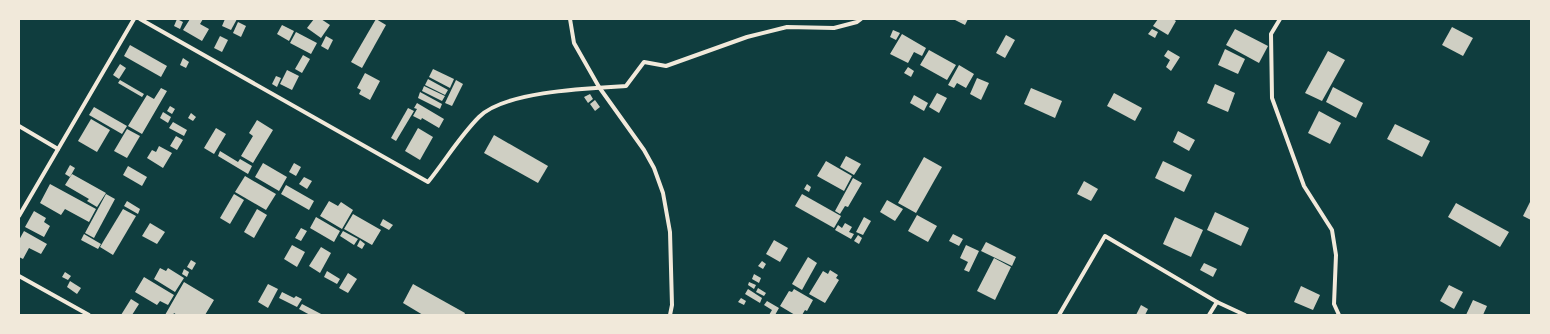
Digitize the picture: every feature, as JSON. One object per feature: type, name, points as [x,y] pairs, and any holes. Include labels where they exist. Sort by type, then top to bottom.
[{"type":"street","points":[[19,216],[134,19]]},
{"type":"street","points":[[140,19],[428,182],[480,116],[501,104],[524,97],[599,87],[626,86],[644,62],[666,66],[747,37],[788,27],[834,28],[857,22],[862,19]]},
{"type":"street","points":[[570,19],[574,43],[599,87],[644,150],[654,168],[663,193],[670,232],[672,305],[670,315]]},
{"type":"street","points":[[1280,19],[1271,34],[1272,98],[1304,186],[1332,230],[1336,255],[1334,304],[1339,315]]},
{"type":"street","points":[[19,126],[58,149]]},
{"type":"street","points":[[1060,315],[1105,236],[1217,302],[1245,315]]},
{"type":"street","points":[[19,276],[89,315]]},
{"type":"street","points":[[1209,315],[1217,302]]},
{"type":"building","points":[[177,19],[183,22],[180,29],[174,26]]},
{"type":"building","points":[[190,19],[203,19],[200,24],[209,29],[202,41],[183,30]]},
{"type":"building","points":[[225,19],[237,19],[231,30],[222,26]]},
{"type":"building","points":[[314,19],[321,19],[330,25],[321,38],[307,28]]},
{"type":"building","points":[[376,19],[386,25],[362,68],[351,62]]},
{"type":"building","points":[[953,19],[968,19],[965,25]]},
{"type":"building","points":[[1158,19],[1173,19],[1176,21],[1168,35],[1153,26]]},
{"type":"building","points":[[238,22],[246,26],[241,37],[233,33]]},
{"type":"building","points":[[282,25],[294,31],[289,41],[277,34]]},
{"type":"building","points":[[1452,27],[1473,38],[1463,56],[1442,45]]},
{"type":"building","points":[[1152,29],[1158,32],[1155,38],[1148,34]]},
{"type":"building","points":[[1235,29],[1268,46],[1259,63],[1226,45]]},
{"type":"building","points":[[893,30],[900,33],[896,40],[890,37]]},
{"type":"building","points":[[296,32],[317,43],[311,54],[290,43]]},
{"type":"building","points":[[902,34],[926,48],[922,56],[914,52],[908,63],[890,54]]},
{"type":"building","points":[[1006,35],[1015,40],[1005,58],[996,53]]},
{"type":"building","points":[[220,36],[228,40],[222,52],[214,48]]},
{"type":"building","points":[[326,36],[333,40],[328,50],[321,46]]},
{"type":"building","points":[[130,45],[167,66],[161,77],[124,56]]},
{"type":"building","points":[[1225,49],[1245,59],[1238,74],[1218,65]]},
{"type":"building","points":[[929,50],[956,65],[947,80],[920,65]]},
{"type":"building","points":[[1168,50],[1180,57],[1171,71],[1166,67],[1170,60],[1164,56]]},
{"type":"building","points":[[1328,51],[1345,60],[1322,101],[1305,93]]},
{"type":"building","points":[[303,55],[310,59],[302,73],[295,69]]},
{"type":"building","points":[[183,58],[189,62],[186,68],[180,65]]},
{"type":"building","points":[[120,64],[126,68],[119,79],[113,75]]},
{"type":"building","points":[[959,65],[974,74],[966,88],[957,83],[954,88],[948,85]]},
{"type":"building","points":[[908,67],[914,71],[911,77],[904,73]]},
{"type":"building","points":[[433,69],[454,79],[450,88],[429,77]]},
{"type":"building","points":[[287,70],[299,76],[292,90],[280,84]]},
{"type":"building","points":[[365,73],[380,81],[370,100],[359,94],[361,90],[357,88]]},
{"type":"building","points":[[276,76],[281,78],[277,87],[272,84]]},
{"type":"building","points":[[977,78],[989,83],[981,100],[970,94]]},
{"type":"building","points":[[428,79],[448,90],[445,95],[425,85]]},
{"type":"building","points":[[120,80],[144,94],[142,97],[118,83]]},
{"type":"building","points":[[456,80],[463,84],[452,106],[445,103]]},
{"type":"building","points":[[1215,84],[1235,93],[1228,112],[1207,103]]},
{"type":"building","points":[[424,86],[445,96],[442,101],[422,91]]},
{"type":"building","points":[[1333,87],[1363,103],[1356,118],[1326,102]]},
{"type":"building","points":[[161,88],[167,91],[142,134],[128,126],[147,95],[154,99]]},
{"type":"building","points":[[1031,88],[1062,101],[1055,118],[1024,104]]},
{"type":"building","points":[[420,92],[442,104],[440,109],[418,98]]},
{"type":"building","points":[[937,93],[947,98],[939,113],[929,107]]},
{"type":"building","points":[[1114,93],[1142,108],[1135,121],[1107,106]]},
{"type":"building","points":[[590,94],[593,99],[588,103],[584,97]]},
{"type":"building","points":[[914,95],[928,103],[924,111],[910,103]]},
{"type":"building","points":[[595,100],[600,107],[595,111],[590,104]]},
{"type":"building","points":[[417,103],[444,119],[439,128],[422,118],[421,120],[413,116],[417,109],[414,108]]},
{"type":"building","points":[[170,106],[175,109],[172,114],[167,111]]},
{"type":"building","points":[[94,107],[127,126],[122,134],[89,115]]},
{"type":"building","points":[[408,108],[414,111],[396,141],[391,138]]},
{"type":"building","points":[[1319,111],[1341,123],[1330,144],[1308,133]]},
{"type":"building","points":[[163,112],[171,117],[168,123],[160,118]]},
{"type":"building","points":[[191,113],[196,117],[193,121],[188,118]]},
{"type":"building","points":[[91,119],[110,130],[97,152],[78,141]]},
{"type":"building","points":[[257,120],[273,130],[253,163],[241,156],[253,136],[249,133]]},
{"type":"building","points":[[173,122],[187,130],[184,136],[169,128]]},
{"type":"building","points":[[1395,124],[1430,141],[1422,157],[1387,139]]},
{"type":"building","points":[[216,128],[226,134],[214,154],[204,148]]},
{"type":"building","points":[[418,128],[433,137],[420,160],[405,151]]},
{"type":"building","points":[[127,129],[140,136],[127,158],[114,151]]},
{"type":"building","points":[[1178,131],[1195,140],[1189,151],[1173,142]]},
{"type":"building","points":[[494,135],[548,166],[538,183],[484,153]]},
{"type":"building","points":[[176,136],[183,140],[177,150],[170,146]]},
{"type":"building","points":[[159,146],[172,153],[163,168],[147,158],[152,150],[156,152]]},
{"type":"building","points":[[220,151],[238,162],[240,159],[252,166],[248,174],[218,156]]},
{"type":"building","points":[[846,156],[861,164],[854,175],[840,167]]},
{"type":"building","points":[[924,157],[942,167],[916,213],[898,203]]},
{"type":"building","points":[[826,161],[852,176],[844,191],[817,176]]},
{"type":"building","points":[[1163,161],[1192,175],[1184,192],[1155,178]]},
{"type":"building","points":[[263,163],[287,177],[279,191],[255,177]]},
{"type":"building","points":[[294,163],[301,167],[296,176],[289,172]]},
{"type":"building","points":[[70,165],[75,168],[70,177],[65,174]]},
{"type":"building","points":[[128,166],[147,177],[142,186],[123,175]]},
{"type":"building","points":[[72,174],[106,193],[97,207],[87,201],[89,199],[65,185]]},
{"type":"building","points":[[245,176],[276,194],[266,210],[235,192]]},
{"type":"building","points":[[304,177],[312,181],[307,189],[299,184]]},
{"type":"building","points":[[853,178],[862,183],[848,207],[845,206],[840,214],[835,211]]},
{"type":"building","points":[[1084,181],[1098,189],[1091,201],[1077,194]]},
{"type":"building","points":[[50,184],[96,209],[89,222],[65,209],[61,215],[40,203]]},
{"type":"building","points":[[807,184],[811,187],[809,192],[804,189]]},
{"type":"building","points":[[286,185],[314,201],[309,210],[281,194]]},
{"type":"building","points":[[106,194],[115,199],[94,238],[85,233]]},
{"type":"building","points":[[234,194],[244,200],[230,224],[220,218]]},
{"type":"building","points":[[802,194],[841,216],[834,228],[795,206]]},
{"type":"building","points":[[887,200],[903,209],[895,221],[880,212]]},
{"type":"building","points":[[1531,200],[1531,220],[1523,216]]},
{"type":"building","points":[[127,201],[140,209],[138,214],[124,206]]},
{"type":"building","points":[[329,201],[338,206],[341,202],[353,210],[342,229],[320,216]]},
{"type":"building","points":[[1456,203],[1509,232],[1500,247],[1448,217]]},
{"type":"building","points":[[123,209],[136,216],[113,255],[100,247]]},
{"type":"building","points":[[257,209],[267,215],[254,238],[244,232]]},
{"type":"building","points":[[34,211],[46,218],[44,222],[50,226],[44,237],[25,227]]},
{"type":"building","points":[[1215,212],[1249,228],[1241,246],[1207,230]]},
{"type":"building","points":[[353,214],[381,230],[372,245],[344,229]]},
{"type":"building","points":[[917,215],[937,226],[928,242],[908,231]]},
{"type":"building","points":[[316,217],[340,231],[334,242],[310,228]]},
{"type":"building","points":[[864,217],[871,221],[863,235],[856,232]]},
{"type":"building","points":[[1175,217],[1203,230],[1191,257],[1163,244]]},
{"type":"building","points":[[383,219],[393,225],[389,230],[380,225]]},
{"type":"building","points":[[150,223],[165,232],[157,244],[142,236]]},
{"type":"building","points":[[845,223],[852,227],[849,232],[854,234],[851,239],[835,230],[838,225],[842,228]]},
{"type":"building","points":[[301,228],[307,231],[301,241],[295,238]]},
{"type":"building","points":[[24,231],[47,244],[41,254],[29,248],[23,259],[19,257],[19,240]]},
{"type":"building","points":[[343,231],[358,239],[354,245],[340,236]]},
{"type":"building","points":[[84,234],[101,244],[98,249],[81,240]]},
{"type":"building","points":[[953,234],[963,239],[959,246],[949,241]]},
{"type":"building","points":[[858,235],[862,238],[859,244],[854,241]]},
{"type":"building","points":[[360,240],[365,244],[362,249],[357,246]]},
{"type":"building","points":[[774,240],[788,248],[780,262],[766,254]]},
{"type":"building","points":[[986,242],[1016,257],[1012,266],[981,251]]},
{"type":"building","points":[[292,245],[305,252],[297,267],[284,259]]},
{"type":"building","points":[[966,245],[979,251],[969,272],[964,270],[968,262],[960,258]]},
{"type":"building","points":[[321,247],[331,253],[320,273],[309,266]]},
{"type":"building","points":[[808,257],[817,263],[802,290],[792,284]]},
{"type":"building","points":[[994,258],[1011,267],[995,300],[977,291]]},
{"type":"building","points":[[191,260],[196,263],[192,270],[187,267]]},
{"type":"building","points":[[762,261],[766,264],[763,269],[758,266]]},
{"type":"building","points":[[1204,263],[1217,269],[1213,277],[1200,270]]},
{"type":"building","points":[[160,268],[166,271],[168,268],[184,278],[175,292],[154,279]]},
{"type":"building","points":[[184,269],[189,272],[187,277],[182,274]]},
{"type":"building","points":[[830,270],[838,275],[836,278],[839,280],[825,303],[809,294],[823,271],[828,274]]},
{"type":"building","points":[[327,271],[340,279],[337,284],[324,277]]},
{"type":"building","points":[[65,272],[71,276],[68,280],[62,277]]},
{"type":"building","points":[[348,273],[357,279],[348,293],[339,288]]},
{"type":"building","points":[[754,274],[761,278],[759,283],[752,279]]},
{"type":"building","points":[[144,277],[174,295],[168,305],[160,301],[157,305],[135,292]]},
{"type":"building","points":[[70,281],[81,288],[77,294],[67,287]]},
{"type":"building","points":[[184,282],[214,300],[205,315],[177,315],[174,313],[173,315],[165,315]]},
{"type":"building","points":[[749,282],[756,285],[754,289],[748,285]]},
{"type":"building","points":[[268,284],[278,289],[268,308],[258,302]]},
{"type":"building","points":[[413,284],[465,313],[464,315],[423,315],[403,303]]},
{"type":"building","points":[[1449,285],[1463,292],[1454,309],[1440,301]]},
{"type":"building","points":[[1301,286],[1320,295],[1313,310],[1294,302]]},
{"type":"building","points":[[758,288],[766,293],[764,296],[756,292]]},
{"type":"building","points":[[748,289],[762,298],[760,303],[745,294]]},
{"type":"building","points":[[794,289],[813,300],[807,311],[805,310],[802,315],[795,315],[780,306],[789,291],[792,292]]},
{"type":"building","points":[[282,292],[294,298],[296,296],[302,299],[297,307],[279,298]]},
{"type":"building","points":[[741,298],[746,301],[744,305],[738,302]]},
{"type":"building","points":[[131,299],[139,304],[132,315],[121,315]]},
{"type":"building","points":[[1473,300],[1487,306],[1483,315],[1466,315]]},
{"type":"building","points":[[767,301],[779,308],[775,315],[769,315],[772,310],[764,305]]},
{"type":"building","points":[[302,304],[323,315],[310,315],[299,309]]},
{"type":"building","points":[[1141,305],[1148,309],[1145,315],[1136,315]]}]
